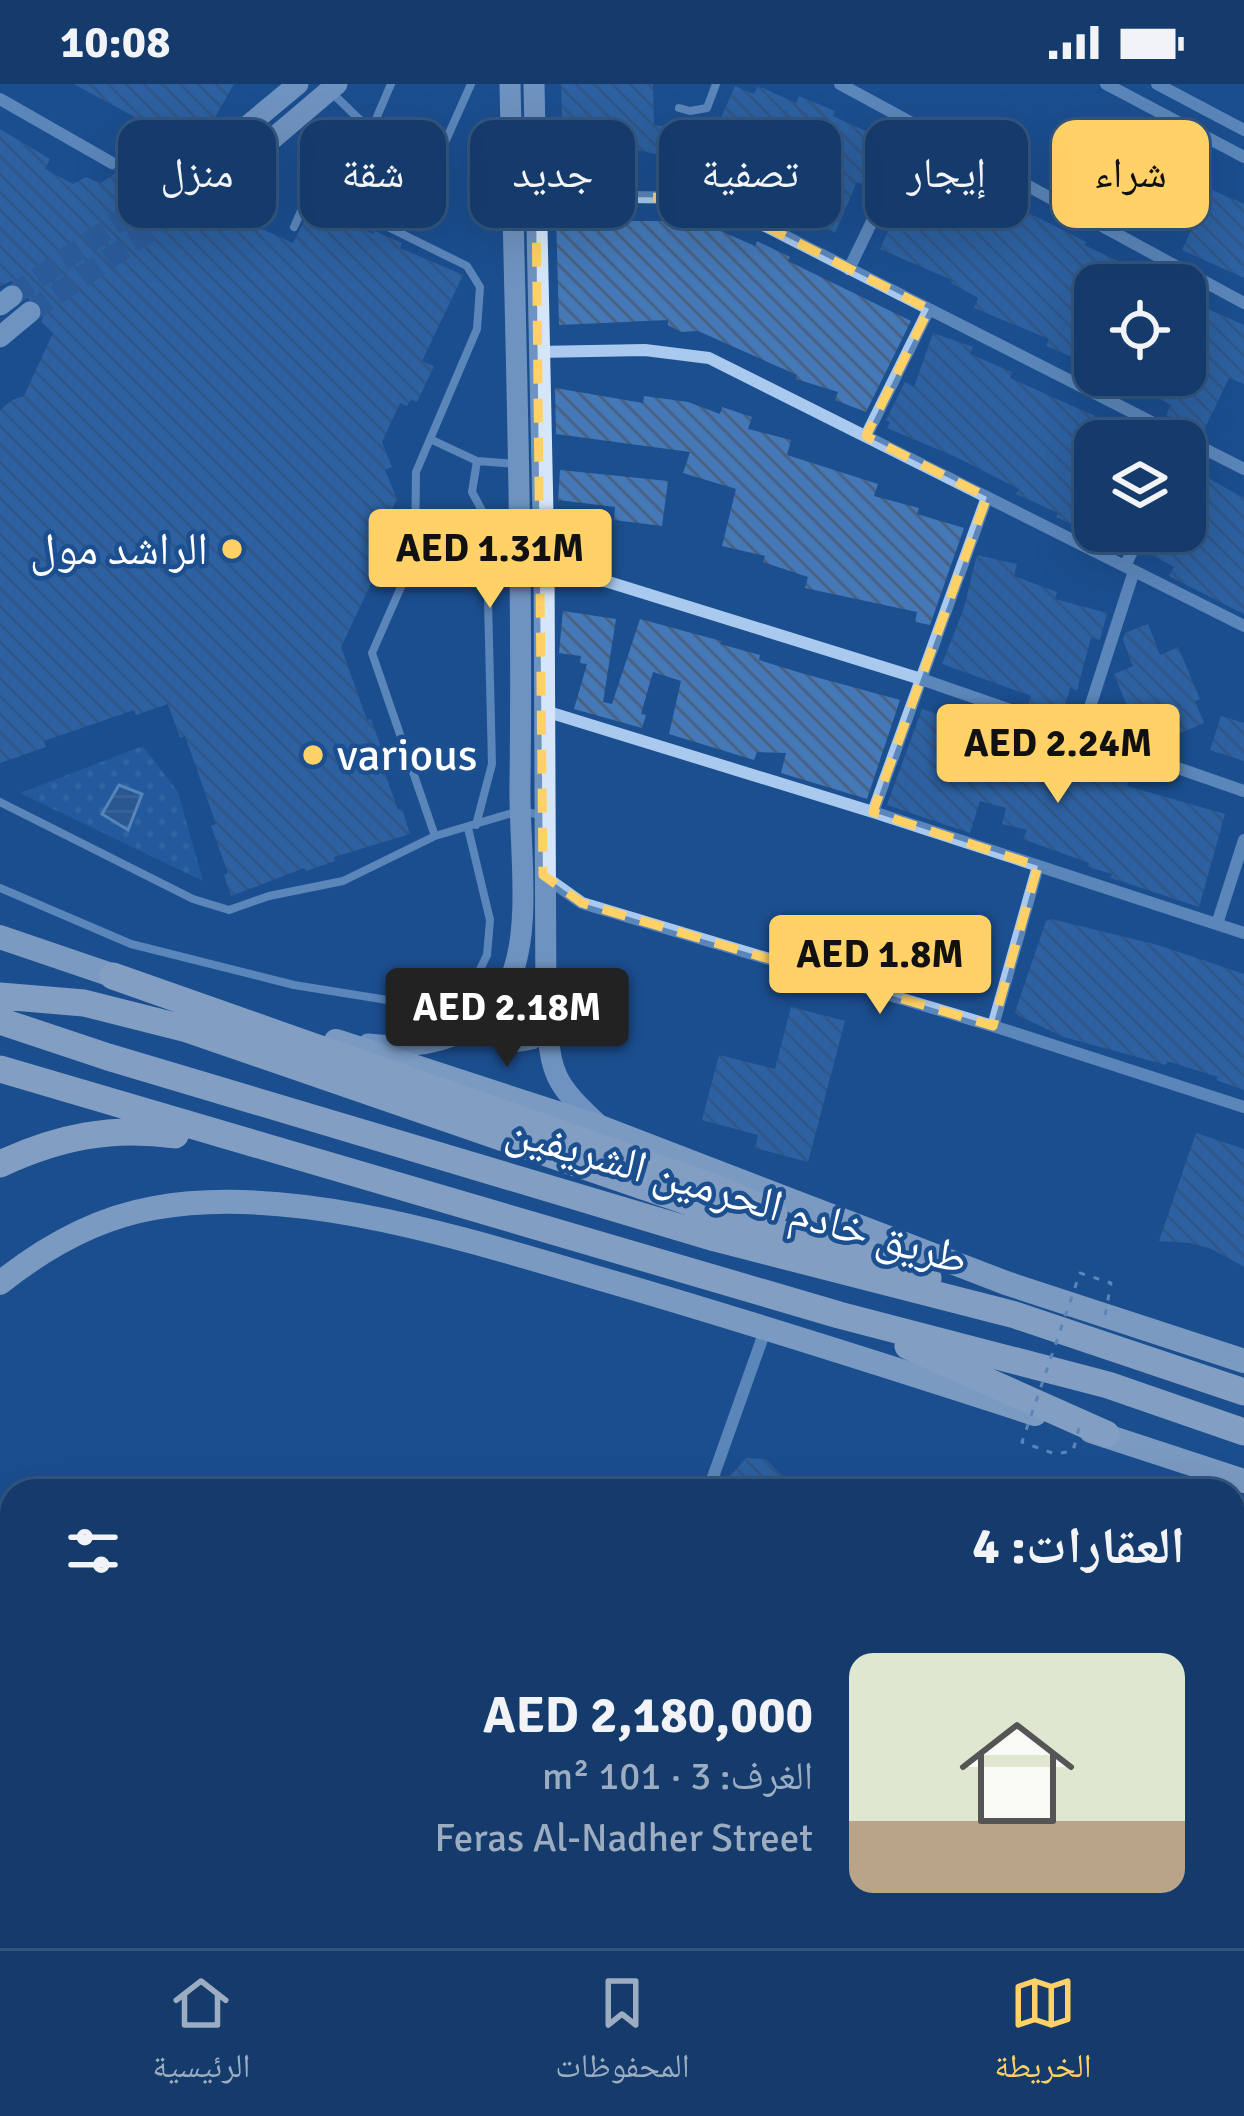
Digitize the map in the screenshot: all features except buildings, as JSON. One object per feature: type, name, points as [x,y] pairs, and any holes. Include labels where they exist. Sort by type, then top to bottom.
[{"type":"highway","points":[[113,976],[715,1188],[1015,1315]]},
{"type":"highway","points":[[0,996],[84,1003],[187,1030],[1015,1315]]},
{"type":"highway","name":"طريق خادم الحرمين الشريفين","points":[[0,1021],[715,1238],[1015,1315],[1244,1391]]},
{"type":"highway","name":"طريق خادم الحرمين الشريفين","points":[[0,1069],[839,1315],[1108,1385],[1244,1432]]},
{"type":"highway","points":[[0,1164],[61,1140],[133,1129],[335,1167]]},
{"type":"highway","points":[[839,1315],[1092,1431]]},
{"type":"main road","points":[[0,937],[600,1127],[1006,1283],[1244,1361]]},
{"type":"main road","points":[[0,1282],[82,1230],[152,1208],[230,1202],[307,1208],[441,1233],[766,1327],[1241,1479]]},
{"type":"street","points":[[255,120],[298,84]]},
{"type":"street","points":[[510,84],[516,464],[531,813],[543,875],[550,1063],[562,1090],[600,1127]]},
{"type":"street","points":[[534,84],[535,120]]},
{"type":"street","points":[[1106,84],[1244,157]]},
{"type":"street","points":[[1157,84],[1244,130]]},
{"type":"street","points":[[848,86],[904,120]]},
{"type":"street","points":[[276,136],[333,87]]},
{"type":"street","points":[[0,99],[112,163]]},
{"type":"street","points":[[1028,187],[1244,303]]},
{"type":"street","points":[[635,197],[710,198],[1145,420]]},
{"type":"street","points":[[333,1040],[403,1048],[444,1042],[483,1019],[511,976],[520,937],[545,711],[536,228]]},
{"type":"street","points":[[849,268],[868,228]]},
{"type":"street","points":[[866,436],[929,309]]},
{"type":"street","points":[[0,337],[30,312]]},
{"type":"street","points":[[537,352],[645,350],[709,358],[1244,626]]},
{"type":"street","points":[[1206,451],[1244,469]]},
{"type":"street","points":[[873,812],[987,497]]},
{"type":"street","points":[[1082,735],[1135,552]]},
{"type":"street","points":[[544,562],[921,679],[1244,791]]},
{"type":"street","points":[[545,711],[1244,933]]},
{"type":"street","points":[[1216,924],[1244,840]]},
{"type":"street","points":[[993,1026],[1038,866]]},
{"type":"street","points":[[543,875],[582,903],[1244,1107]]},
{"type":"street","points":[[496,1003],[496,1032],[514,1042],[539,1033],[546,1012]]},
{"type":"street","points":[[712,1479],[766,1327]]},
{"type":"lane","points":[[376,120],[391,84]]},
{"type":"lane","points":[[446,140],[471,84]]},
{"type":"lane","points":[[679,108],[706,108],[716,84]]},
{"type":"lane","points":[[333,87],[359,119]]},
{"type":"lane","points":[[294,227],[300,214]]},
{"type":"lane","points":[[389,228],[467,266],[478,280],[480,295],[473,344],[415,477],[415,555],[372,658],[435,836]]},
{"type":"lane","points":[[430,439],[476,461],[516,464]]},
{"type":"lane","points":[[0,888],[130,944],[294,985],[430,1006],[473,984],[487,955],[490,920],[472,827],[492,764],[486,518],[472,492],[476,461]]},
{"type":"lane","points":[[0,802],[193,899],[230,910],[269,896],[343,881],[435,836],[531,813]]},
{"type":"path","points":[[1092,1431],[1073,1451],[1054,1454],[1022,1442],[1080,1273],[1111,1283],[1105,1316]]},
{"type":"highlighted area","points":[[536,196],[710,198],[929,309],[866,436],[987,497],[873,812],[1038,866],[993,1026],[582,903],[543,875]]},
{"type":"shaded area","points":[[143,746],[178,792],[203,881],[20,793]]},
{"type":"shaded area","points":[[119,785],[142,794],[128,830],[102,814]]},
{"type":"tunnel","points":[[112,163],[118,166]]},
{"type":"tunnel","points":[[12,296],[118,222]]},
{"type":"tunnel","points":[[30,312],[155,228]]},
{"type":"place","name":"الراشد مول","points":[[232,549]]},
{"type":"place","name":"various","points":[[313,755]]}]
